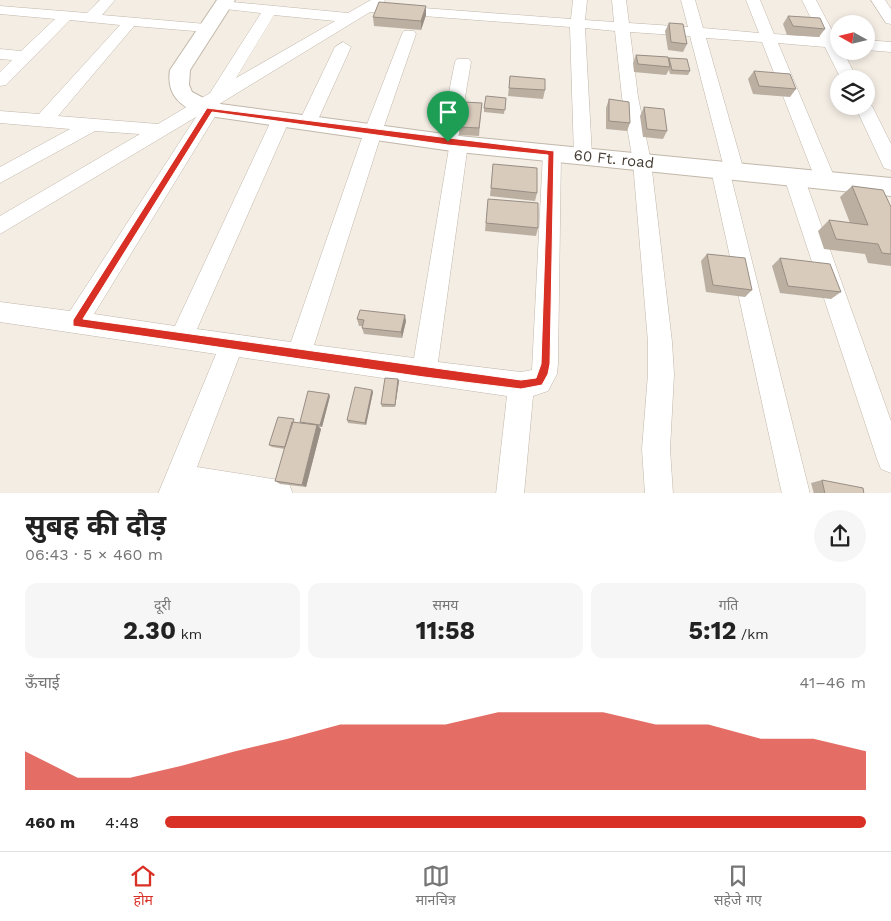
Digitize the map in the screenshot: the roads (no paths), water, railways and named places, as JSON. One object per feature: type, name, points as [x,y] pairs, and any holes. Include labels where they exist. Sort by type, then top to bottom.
[{"type":"street","points":[[92,17],[108,0]]},
{"type":"street","points":[[580,0],[578,24],[582,156]]},
{"type":"street","points":[[619,0],[620,27],[642,162],[660,342],[662,374],[656,449],[659,493]]},
{"type":"street","points":[[688,0],[727,171],[796,493]]},
{"type":"street","points":[[753,0],[826,181]]},
{"type":"street","points":[[809,0],[830,35]]},
{"type":"street","points":[[878,0],[891,20]]},
{"type":"street","points":[[224,3],[270,10],[351,18]]},
{"type":"street","name":"60 Ft. road","points":[[224,3],[180,70],[178,79],[179,89],[190,102],[280,121],[454,143],[794,177],[879,191]]},
{"type":"street","points":[[0,226],[160,130],[209,105],[375,4],[578,24],[830,42]]},
{"type":"street","points":[[0,10],[206,28]]},
{"type":"street","points":[[76,323],[209,105],[270,10]]},
{"type":"street","points":[[0,81],[67,15]]},
{"type":"street","points":[[44,120],[131,21]]},
{"type":"street","points":[[299,354],[373,132],[409,34]]},
{"type":"street","points":[[307,124],[343,46]]},
{"type":"street","points":[[875,46],[891,47]]},
{"type":"street","points":[[0,54],[25,56]]},
{"type":"street","points":[[424,372],[463,62]]},
{"type":"street","points":[[868,115],[891,162]]},
{"type":"street","points":[[0,117],[160,130]]},
{"type":"street","points":[[0,131],[23,119]]},
{"type":"street","points":[[181,338],[280,121]]},
{"type":"street","points":[[0,176],[93,124]]},
{"type":"street","points":[[0,312],[424,372],[521,384],[539,382],[544,374],[546,364],[552,153]]},
{"type":"street","points":[[794,177],[891,459]]},
{"type":"street","points":[[232,344],[175,486],[266,493]]},
{"type":"street","points":[[510,493],[521,384]]}]
